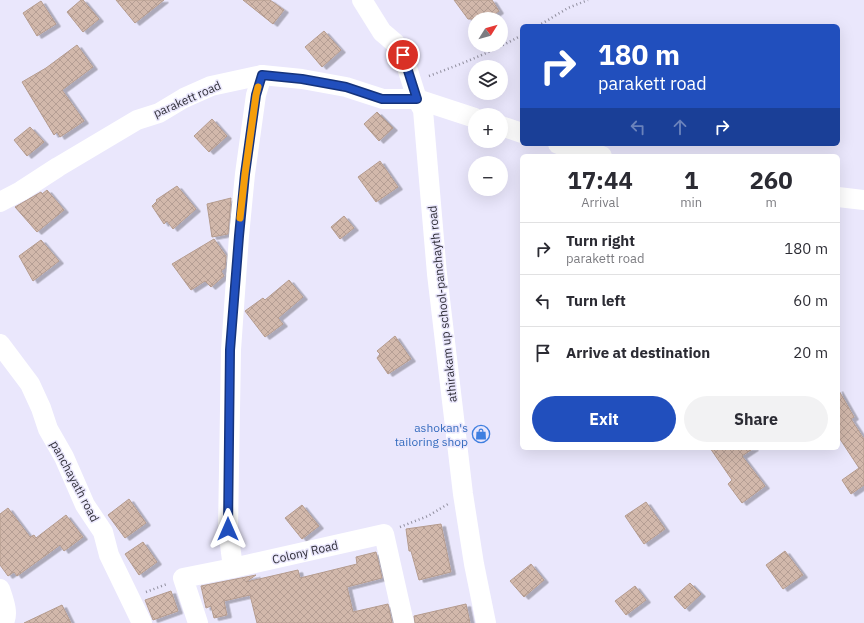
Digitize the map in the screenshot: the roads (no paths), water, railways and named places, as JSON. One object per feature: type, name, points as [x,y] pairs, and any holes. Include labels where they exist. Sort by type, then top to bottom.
[{"type":"street","name":"athirakam up school-panchayth road","points":[[362,0],[382,32],[396,44],[403,55],[414,91],[423,110],[436,274],[463,494],[474,564],[486,623]]},
{"type":"street","name":"parakett road","points":[[0,202],[21,191],[137,120],[159,113],[184,98],[211,86],[262,75],[302,79],[346,87],[382,99],[414,91],[468,115]]},
{"type":"street","points":[[233,568],[228,529],[230,350],[245,174],[256,95],[262,75]]},
{"type":"street","points":[[508,128],[520,132]]},
{"type":"street","points":[[564,146],[593,154]]},
{"type":"street","points":[[840,197],[864,200]]},
{"type":"street","name":"panchayath road","points":[[0,344],[30,384],[41,408],[48,429],[64,457],[85,505],[103,532],[109,555],[142,623]]},
{"type":"street","name":"Colony Road","points":[[198,623],[183,578],[384,534],[404,623]]},
{"type":"street","points":[[0,589],[6,612],[3,623]]},
{"type":"place","name":"ashokan's tailoring shop","points":[[481,434]]}]
